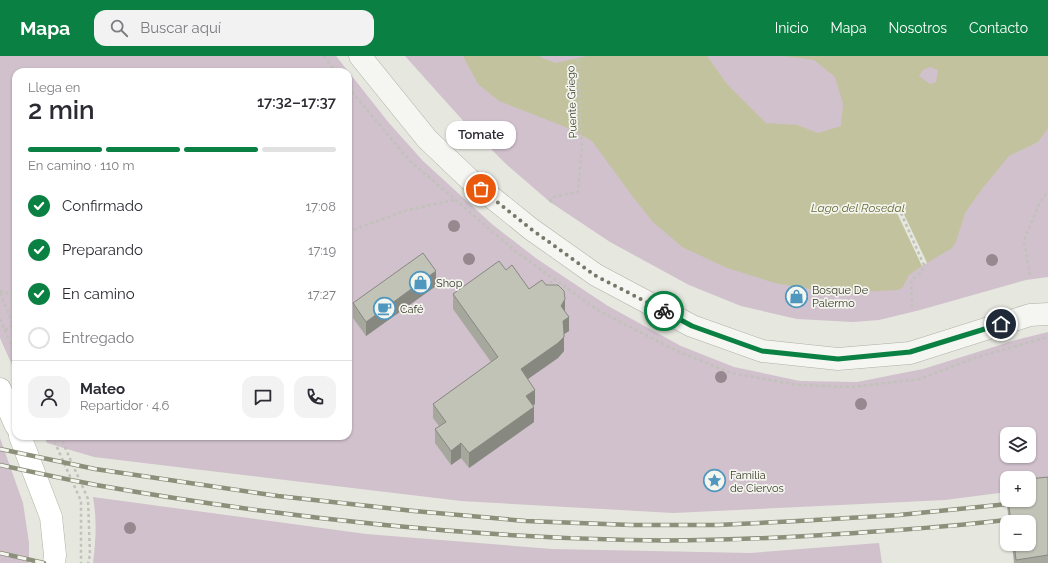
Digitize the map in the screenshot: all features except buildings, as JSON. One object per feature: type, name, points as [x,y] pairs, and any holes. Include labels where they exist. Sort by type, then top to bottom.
[{"type":"main road","points":[[0,389],[12,417]]},
{"type":"main road","points":[[22,440],[51,517],[55,555],[54,563]]},
{"type":"street","points":[[360,56],[427,139],[469,179],[518,219],[596,276],[692,326],[762,351],[838,359],[910,352],[1030,315],[1048,314]]},
{"type":"path","points":[[324,56],[333,68]]},
{"type":"path","name":"Puente Griego","points":[[550,202],[553,197],[578,192],[582,146],[578,56]]},
{"type":"path","points":[[1030,275],[1024,241],[1039,204],[1048,191]]},
{"type":"path","points":[[352,231],[407,210],[456,200]]},
{"type":"path","points":[[901,213],[924,265],[921,273],[911,280],[912,307]]},
{"type":"path","points":[[538,287],[556,280]]},
{"type":"path","points":[[0,292],[12,295]]},
{"type":"path","points":[[0,292],[12,318]]},
{"type":"path","points":[[0,319],[12,346]]},
{"type":"path","points":[[5,330],[12,326]]},
{"type":"path","points":[[920,378],[974,358],[1048,337]]},
{"type":"path","points":[[54,440],[81,501],[81,563]]},
{"type":"path","points":[[62,440],[88,499],[90,554],[88,563]]},
{"type":"shaded area","points":[[0,56],[336,56],[345,68],[12,68],[12,365],[0,338]]},
{"type":"shaded area","name":"Lago del Rosedal","points":[[405,56],[1048,56],[1048,277],[1026,280],[879,320],[853,322],[797,319],[741,306],[689,285],[610,242],[550,202],[506,164],[466,124]]},
{"type":"shaded area","points":[[352,76],[389,123],[423,161],[493,225],[537,259],[608,306],[681,346],[734,367],[800,381],[857,382],[923,369],[1016,340],[1048,332],[1048,487],[1036,488],[1036,471],[1000,471],[1000,493],[945,500],[673,513],[461,501],[94,457],[47,443],[46,440],[352,440]]},
{"type":"shaded area","points":[[0,438],[23,503],[29,543],[29,563],[0,563]]},
{"type":"shaded area","points":[[93,497],[366,534],[552,549],[750,553],[879,543],[882,563],[93,563],[96,530]]},
{"type":"water","name":"Lago del Rosedal","points":[[463,56],[540,56],[556,63],[587,56],[707,56],[727,84],[766,123],[797,125],[818,133],[841,126],[843,104],[835,77],[814,60],[784,56],[1048,56],[1048,128],[1038,142],[1009,156],[981,190],[965,213],[956,242],[952,248],[909,275],[903,287],[898,290],[857,292],[816,290],[775,283],[727,268],[682,247],[653,222],[592,141],[568,128],[499,101],[478,84]],"holes":[[[930,67],[938,70],[936,82],[930,84],[919,76],[923,70]]]},
{"type":"pier","points":[[902,210],[927,263],[922,266],[897,213]]},
{"type":"railway","points":[[0,449],[95,469],[278,496],[414,511],[526,521],[631,525],[718,525],[899,515],[1000,505]]},
{"type":"railway","points":[[0,465],[96,485],[295,515],[429,529],[562,538],[629,540],[771,538],[938,527],[1000,520]]},
{"type":"railway","points":[[0,553],[44,563]]},
{"type":"way so far","points":[[481,189],[531,229],[596,276],[664,311]]},
{"type":"place","name":"Tomate","points":[[481,189]]},
{"type":"place","name":"Shop","points":[[421,283]]},
{"type":"place","name":"Bosque De Palermo","points":[[796,296]]},
{"type":"place","name":"Café","points":[[385,309]]},
{"type":"place","name":"Familia de Ciervos","points":[[715,481]]},
{"type":"route","points":[[664,311],[692,326],[762,351],[838,359],[910,352],[1001,324]]}]
